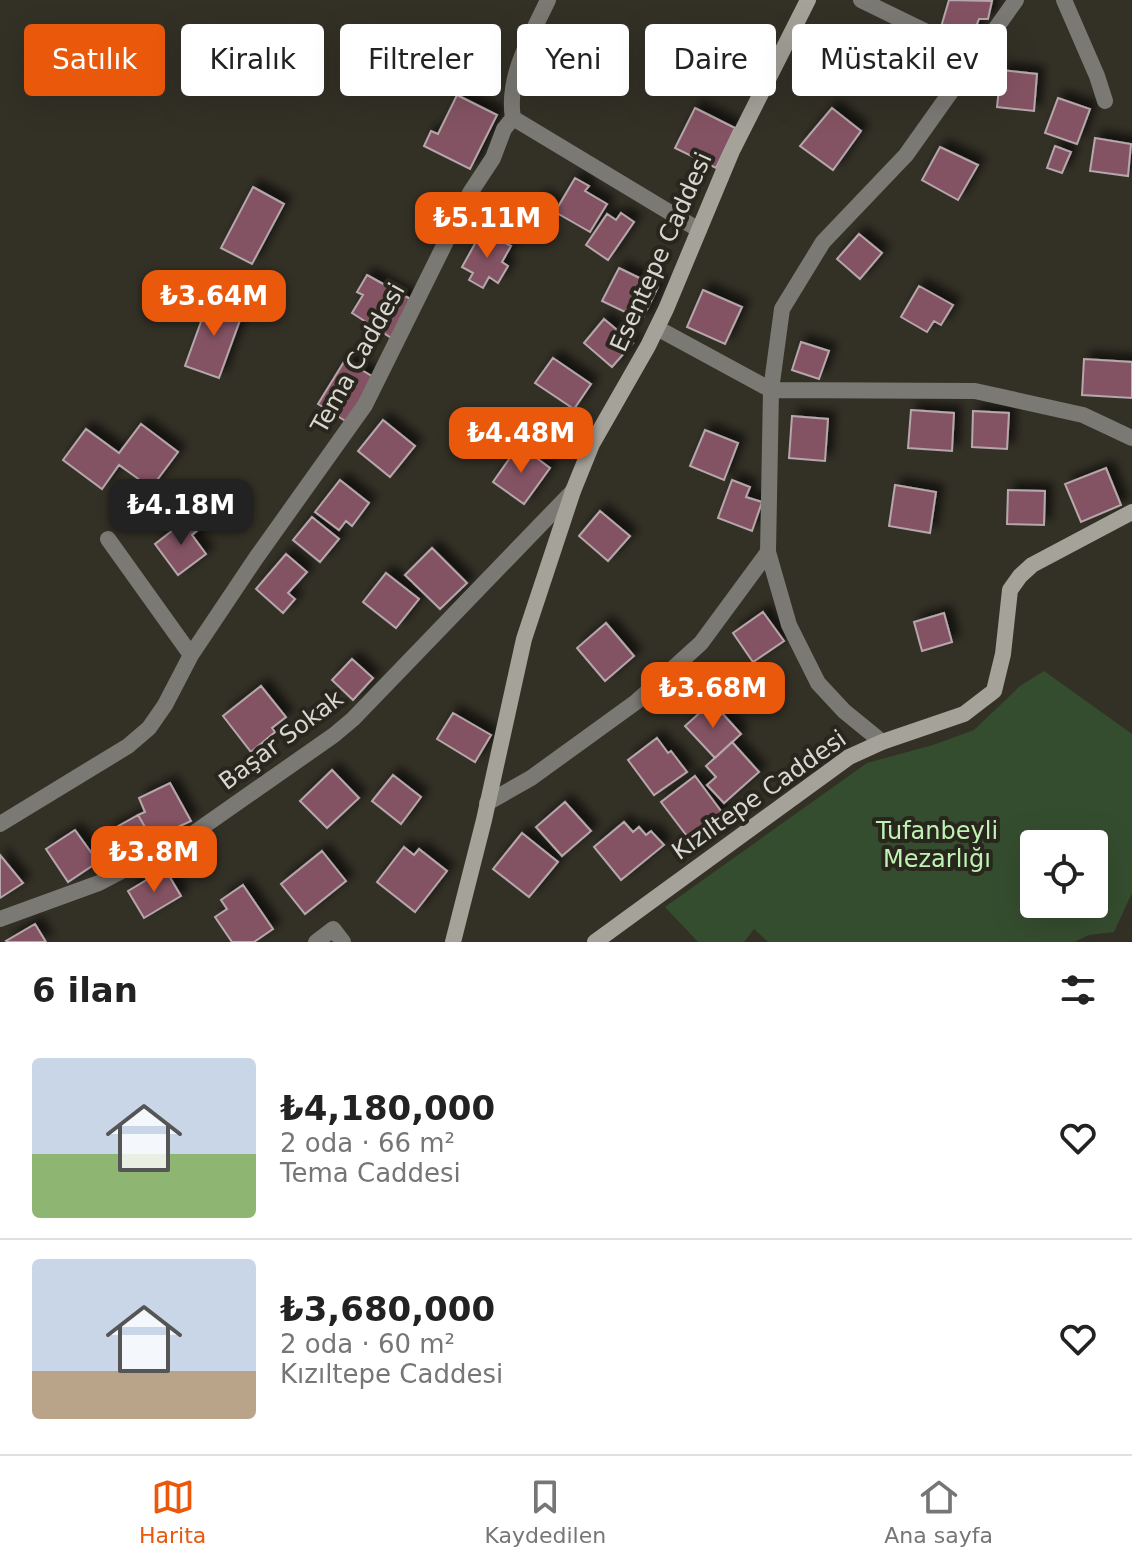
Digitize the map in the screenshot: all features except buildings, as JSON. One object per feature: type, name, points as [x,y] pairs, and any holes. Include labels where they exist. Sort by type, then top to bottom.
[{"type":"street","name":"Tema Caddesi","points":[[0,824],[128,746],[149,728],[191,655],[365,405],[470,193],[493,158],[504,129],[513,118],[510,100],[516,76],[548,0]]},
{"type":"street","name":"Esentepe Caddesi","points":[[453,942],[524,639],[573,491],[592,444],[657,328],[732,151],[808,0]]},
{"type":"street","points":[[861,0],[910,24]]},
{"type":"street","points":[[999,24],[1016,0]]},
{"type":"street","points":[[1064,0],[1105,101]]},
{"type":"street","points":[[882,742],[844,711],[818,683],[789,625],[768,552],[771,390],[782,309],[823,242],[906,155],[948,96]]},
{"type":"street","points":[[513,118],[699,230]]},
{"type":"street","points":[[657,328],[771,390],[975,391],[1083,415],[1132,438]]},
{"type":"street","name":"Başar Sokak","points":[[0,919],[99,883],[194,833],[334,735],[573,491]]},
{"type":"street","name":"Kızıltepe Caddesi","points":[[595,942],[849,757],[882,742],[943,723],[983,702],[994,691],[1000,675],[1010,590],[1020,576],[1032,565],[1132,512]]},
{"type":"street","points":[[108,539],[191,655]]},
{"type":"street","points":[[487,803],[531,778],[636,702],[701,643],[768,552]]},
{"type":"street","points":[[316,942],[333,929],[343,942]]},
{"type":"green space","name":"Tufanbeyli Mezarlığı","points":[[1044,671],[1132,734],[1132,893],[1114,932],[1089,935],[1074,942],[768,942],[754,929],[744,942],[698,942],[665,907],[867,763],[974,730],[1020,686]]}]
